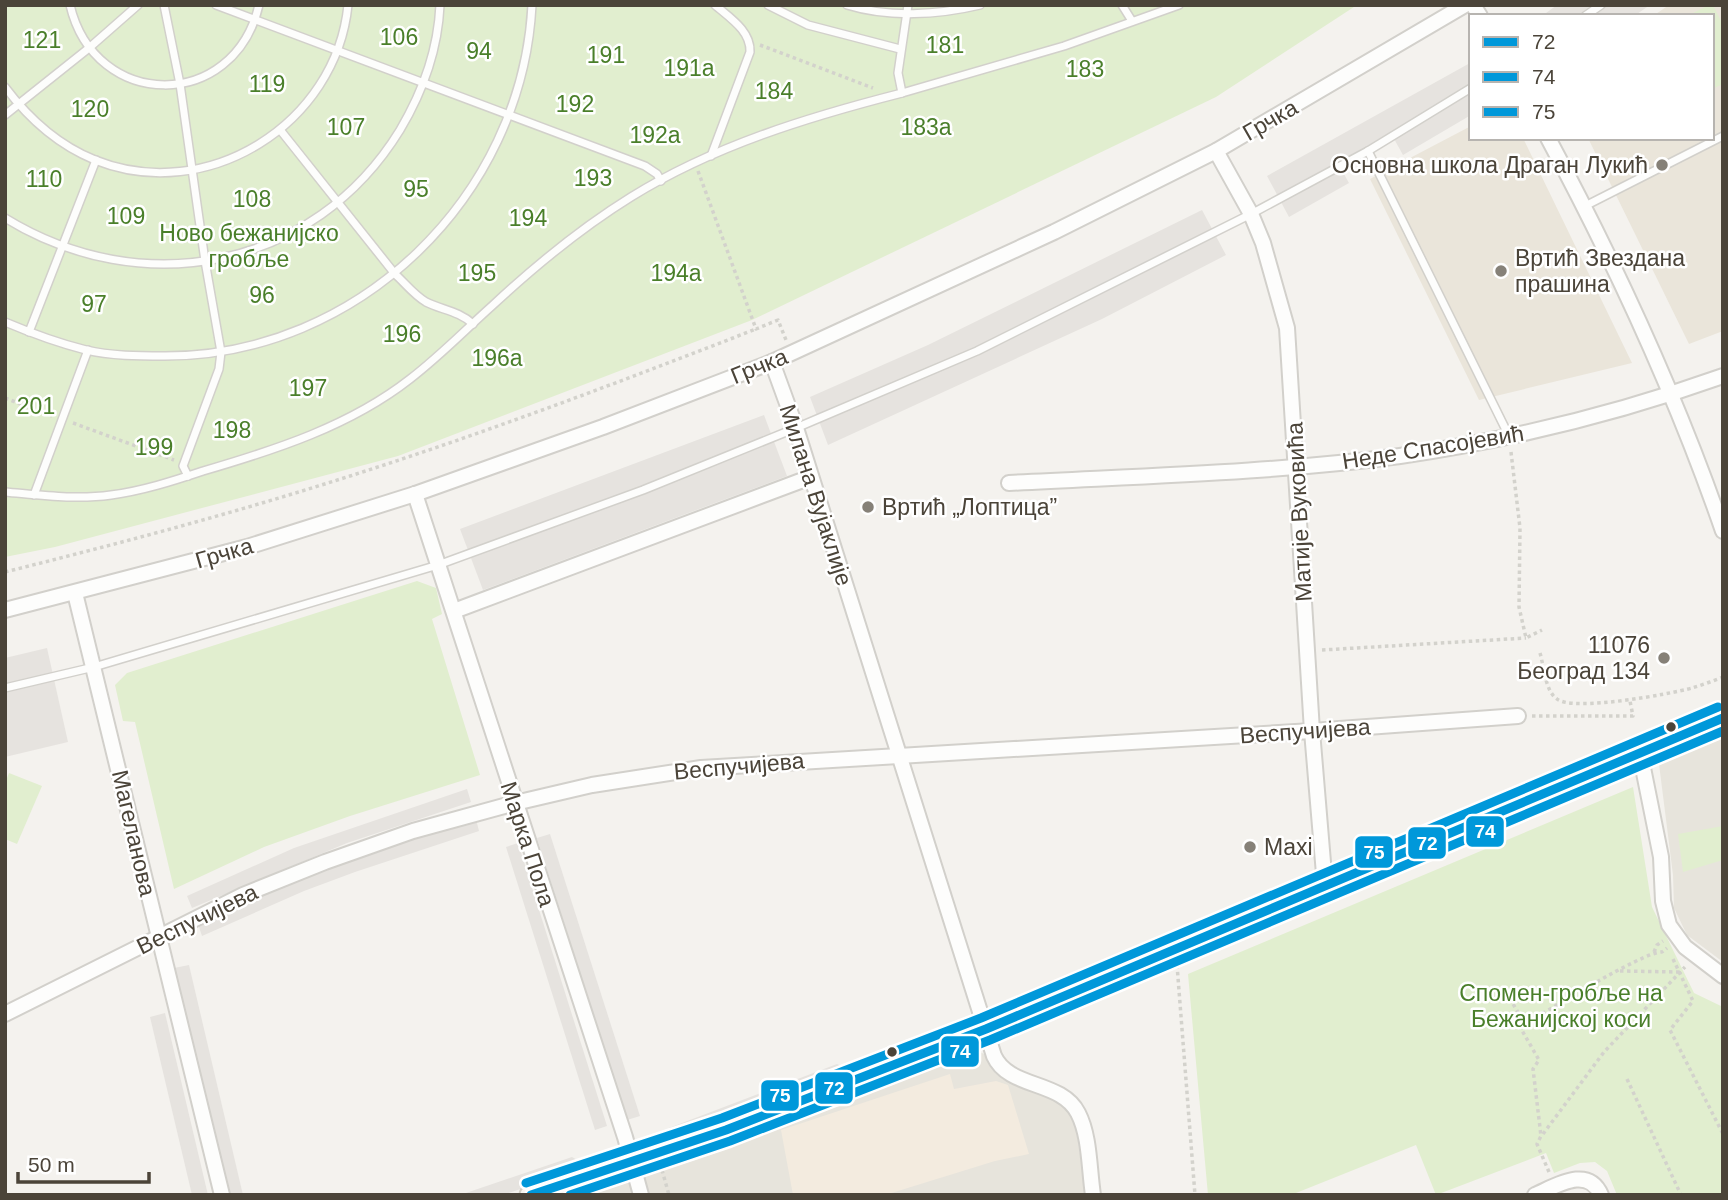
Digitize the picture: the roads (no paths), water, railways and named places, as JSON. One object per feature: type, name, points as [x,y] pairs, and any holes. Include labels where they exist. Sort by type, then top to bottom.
[{"type":"main road","points":[[530,1195],[773,1113],[986,1029],[1723,718]]},
{"type":"street","name":"Грчка","points":[[5,610],[247,547],[415,494],[772,362],[1054,232],[1216,151],[1465,5]]},
{"type":"street","points":[[1549,140],[1585,206],[1672,393],[1723,531]]},
{"type":"street","name":"Матије Вуковића","points":[[1216,151],[1264,243],[1287,328],[1312,731],[1325,886]]},
{"type":"street","name":"Милана Вујаклије","points":[[772,362],[796,428],[995,1058],[1013,1074],[1062,1094],[1078,1112],[1093,1195]]},
{"type":"street","name":"Неде Спасојевић","points":[[1009,483],[1296,467],[1399,456],[1509,437],[1672,393],[1723,376]]},
{"type":"street","points":[[454,611],[811,477]]},
{"type":"street","name":"Марка Пола","points":[[415,494],[641,1195]]},
{"type":"street","name":"Магеланова","points":[[75,593],[222,1195]]},
{"type":"street","name":"Веспучијева","points":[[5,1014],[243,895],[325,862],[403,835],[515,803],[603,783],[701,768],[1518,716]]},
{"type":"street","points":[[1640,753],[1659,845],[1663,901],[1669,925],[1685,947],[1723,976]]},
{"type":"street","points":[[1535,1195],[1577,1178],[1598,1187],[1601,1195]]},
{"type":"lane","points":[[70,5],[80,34],[100,61],[129,79],[146,84],[180,84],[205,76],[227,63],[244,43],[256,19],[259,5]]},
{"type":"lane","points":[[5,116],[138,5]]},
{"type":"lane","points":[[164,5],[180,84],[221,352],[219,369],[183,466],[188,476]]},
{"type":"lane","points":[[216,5],[645,166],[657,174],[661,181]]},
{"type":"lane","points":[[5,87],[18,105],[41,127],[67,146],[96,160],[144,172],[192,170],[239,156],[281,131],[314,95],[338,51],[348,5]]},
{"type":"lane","points":[[5,218],[61,247],[118,262],[176,265],[205,261],[263,246],[290,233],[339,202],[367,175],[390,147],[409,116],[423,82],[433,49],[440,5]]},
{"type":"lane","points":[[5,322],[88,350],[143,356],[183,356],[253,345],[313,324],[360,299],[395,274],[425,247],[459,206],[494,150],[509,116],[527,52],[532,5]]},
{"type":"lane","points":[[711,156],[751,44],[740,27],[715,5]]},
{"type":"lane","points":[[768,5],[808,25],[900,49]]},
{"type":"lane","points":[[847,5],[876,12],[907,9],[959,10],[980,5]]},
{"type":"lane","points":[[1122,5],[1132,21]]},
{"type":"lane","points":[[5,492],[82,497],[111,495],[152,487],[304,438],[355,415],[408,380],[535,268],[578,234],[631,197],[694,163],[793,124],[1052,50],[1179,5]]},
{"type":"lane","points":[[902,93],[898,73],[907,9]]},
{"type":"lane","points":[[5,688],[94,667],[439,565],[630,495],[796,428],[977,351],[1251,214],[1368,151],[1469,89]]},
{"type":"lane","points":[[281,131],[395,274],[425,302],[463,316],[473,324]]},
{"type":"lane","points":[[1585,206],[1723,136]]},
{"type":"lane","points":[[1368,151],[1509,437]]},
{"type":"lane","points":[[29,332],[96,160]]},
{"type":"lane","points":[[34,495],[88,350]]},
{"type":"place","name":"Основна школа Драган Лукић","points":[[1662,165]]},
{"type":"place","name":"Вртић Звездана прашина","points":[[1501,271]]},
{"type":"place","name":"Вртић „Лоптица”","points":[[868,507]]},
{"type":"place","name":"11076 Београд 134","points":[[1664,658]]},
{"type":"place","name":"Maxi","points":[[1250,847]]},
{"type":"park label","name":"106","points":[[399,37]]},
{"type":"park label","name":"121","points":[[42,40]]},
{"type":"park label","name":"181","points":[[945,45]]},
{"type":"park label","name":"94","points":[[479,51]]},
{"type":"park label","name":"191","points":[[606,55]]},
{"type":"park label","name":"191a","points":[[689,68]]},
{"type":"park label","name":"183","points":[[1085,69]]},
{"type":"park label","name":"119","points":[[267,84]]},
{"type":"park label","name":"184","points":[[774,91]]},
{"type":"park label","name":"192","points":[[575,104]]},
{"type":"park label","name":"120","points":[[90,109]]},
{"type":"park label","name":"107","points":[[346,127]]},
{"type":"park label","name":"183a","points":[[926,127]]},
{"type":"park label","name":"192а","points":[[655,135]]},
{"type":"park label","name":"193","points":[[593,178]]},
{"type":"park label","name":"110","points":[[44,179]]},
{"type":"park label","name":"95","points":[[416,189]]},
{"type":"park label","name":"108","points":[[252,199]]},
{"type":"park label","name":"109","points":[[126,216]]},
{"type":"park label","name":"194","points":[[528,218]]},
{"type":"park label","name":"Ново бежанијско гробље","points":[[249,246]]},
{"type":"park label","name":"195","points":[[477,273]]},
{"type":"park label","name":"194a","points":[[676,273]]},
{"type":"park label","name":"96","points":[[262,295]]},
{"type":"park label","name":"97","points":[[94,304]]},
{"type":"park label","name":"196","points":[[402,334]]},
{"type":"park label","name":"196a","points":[[497,358]]},
{"type":"park label","name":"197","points":[[308,388]]},
{"type":"park label","name":"201","points":[[36,406]]},
{"type":"park label","name":"198","points":[[232,430]]},
{"type":"park label","name":"199","points":[[154,447]]},
{"type":"park label","name":"Спомен-гробље на Бежанијској коси","points":[[1561,1006]]}]
